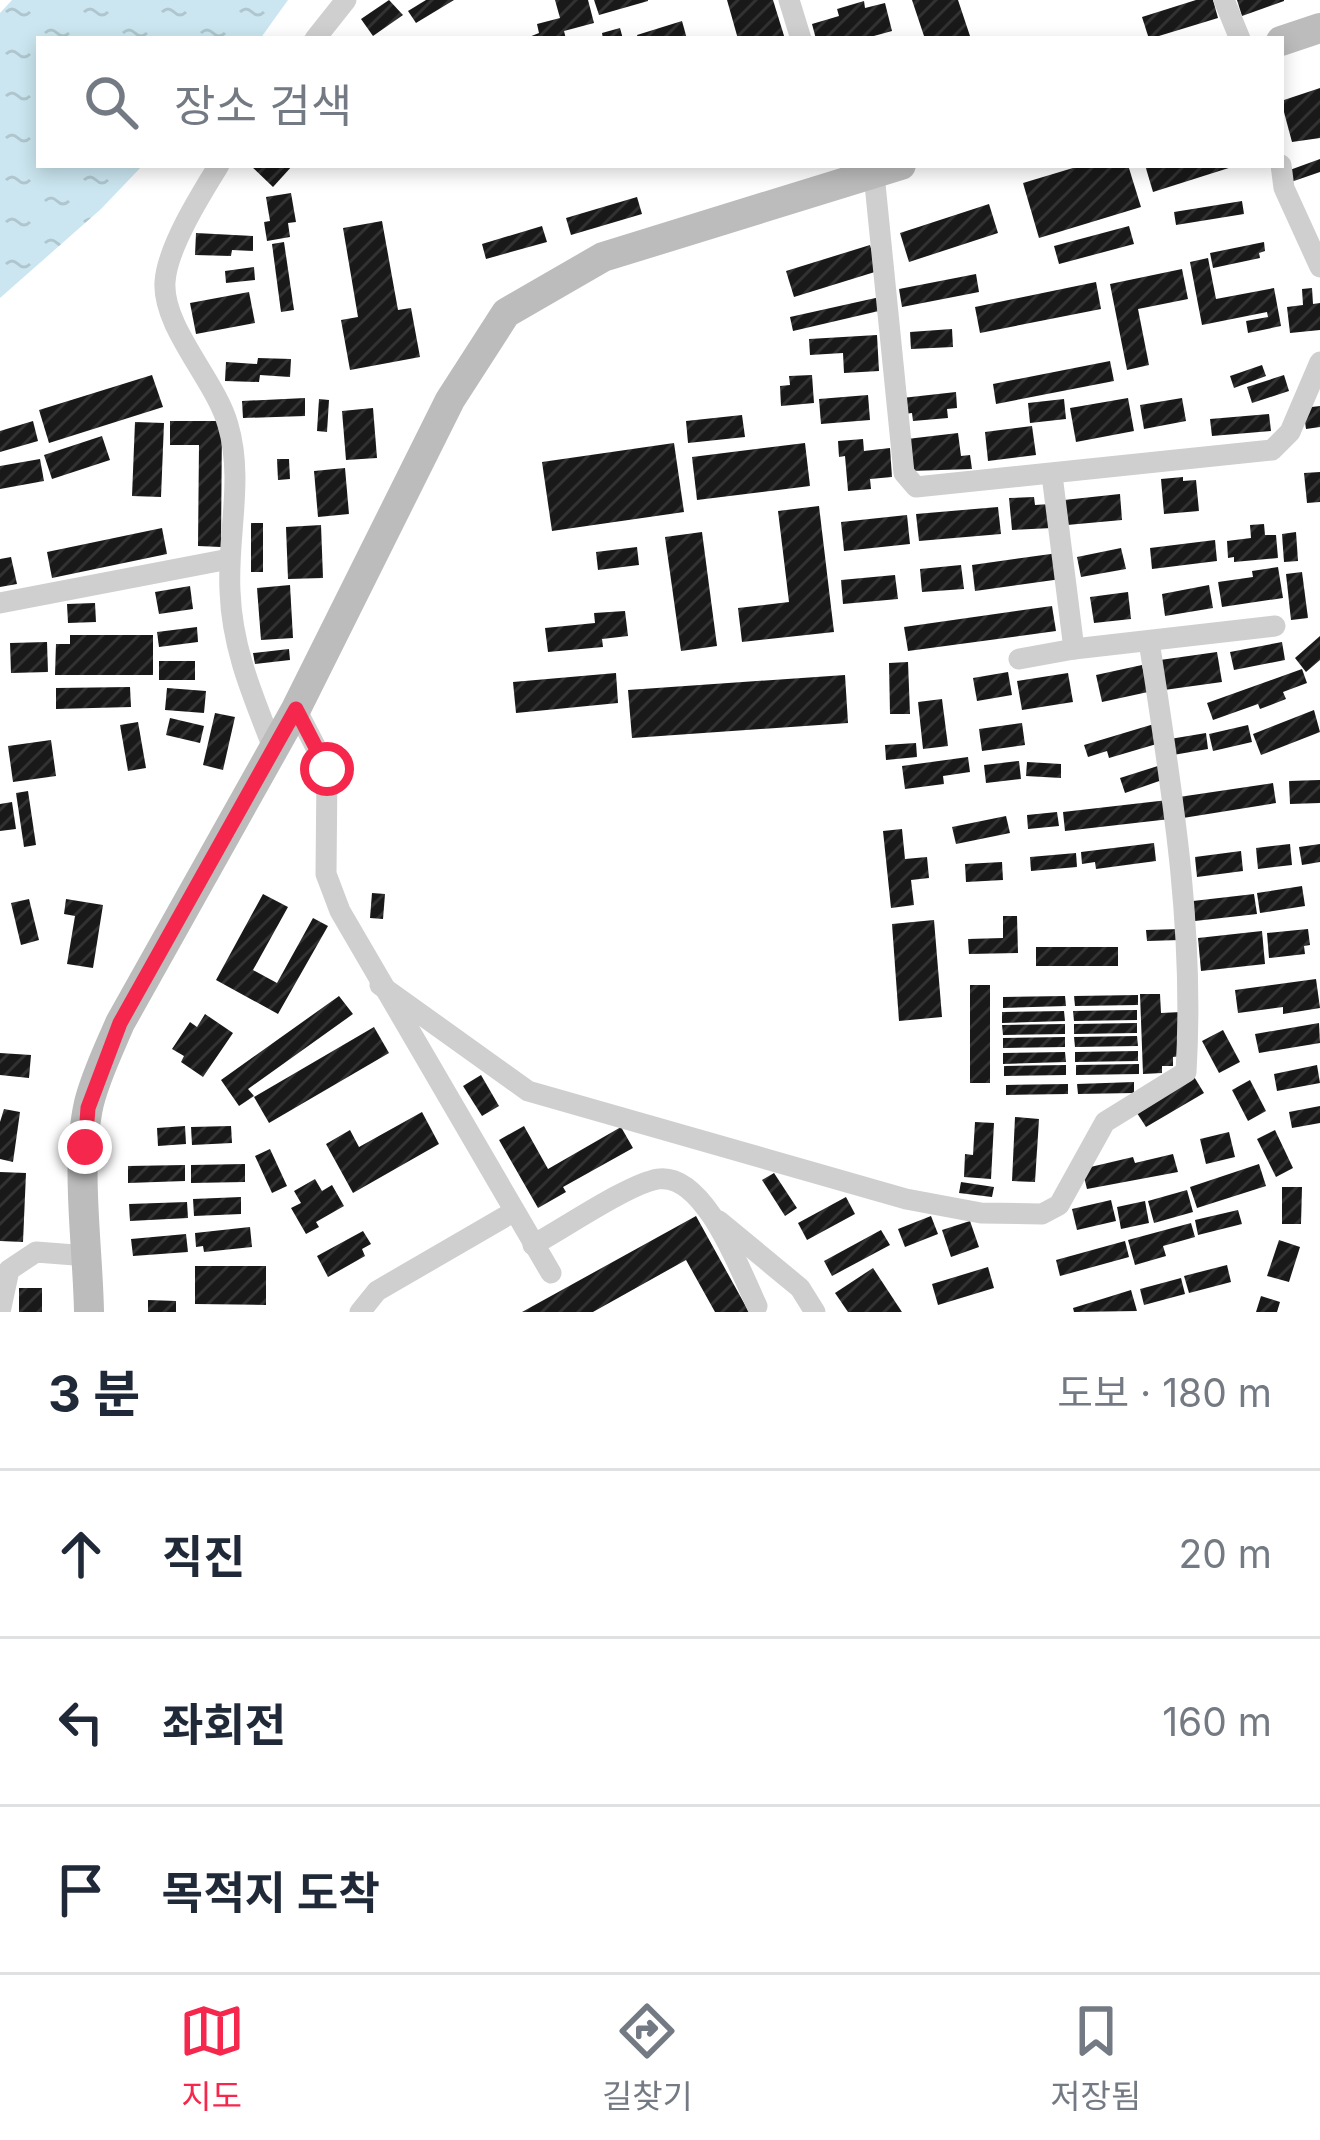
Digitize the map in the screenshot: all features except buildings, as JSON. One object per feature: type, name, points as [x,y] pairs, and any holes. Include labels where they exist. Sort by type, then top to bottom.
[{"type":"street","points":[[317,36],[346,0]]},
{"type":"street","points":[[789,0],[800,36]]},
{"type":"street","points":[[1224,0],[1239,36]]},
{"type":"street","points":[[1284,40],[1320,28]]},
{"type":"street","points":[[217,168],[190,217],[164,285],[172,314],[227,420],[235,525],[230,560],[235,644],[274,750]]},
{"type":"street","points":[[1281,168],[1284,188],[1320,267]]},
{"type":"street","points":[[89,1312],[85,1147],[88,1108],[98,1075],[120,1023],[296,709],[450,400],[506,313],[602,257],[866,172],[904,473],[916,487],[1272,450],[1290,432],[1320,362]]},
{"type":"street","points":[[1052,475],[1075,649]]},
{"type":"street","points":[[0,603],[230,560]]},
{"type":"street","points":[[1019,659],[1275,626]]},
{"type":"street","points":[[380,985],[529,1091],[906,1199],[981,1213],[1042,1214],[1059,1205],[1105,1122],[1186,1072],[1191,991],[1186,896],[1149,641]]},
{"type":"street","points":[[296,709],[327,769],[326,874],[340,911],[551,1273]]},
{"type":"street","points":[[533,1245],[660,1179],[680,1182],[714,1217],[800,1288],[815,1312]]},
{"type":"street","points":[[360,1312],[377,1291],[513,1212]]},
{"type":"street","points":[[714,1217],[758,1306]]},
{"type":"street","points":[[0,1312],[9,1270],[36,1252],[88,1256]]},
{"type":"water","points":[[12,0],[288,0],[262,36],[36,36],[36,168],[140,168],[0,298],[0,13]]},
{"type":"route","points":[[85,1147],[88,1108],[120,1023],[296,709],[327,769]]}]
